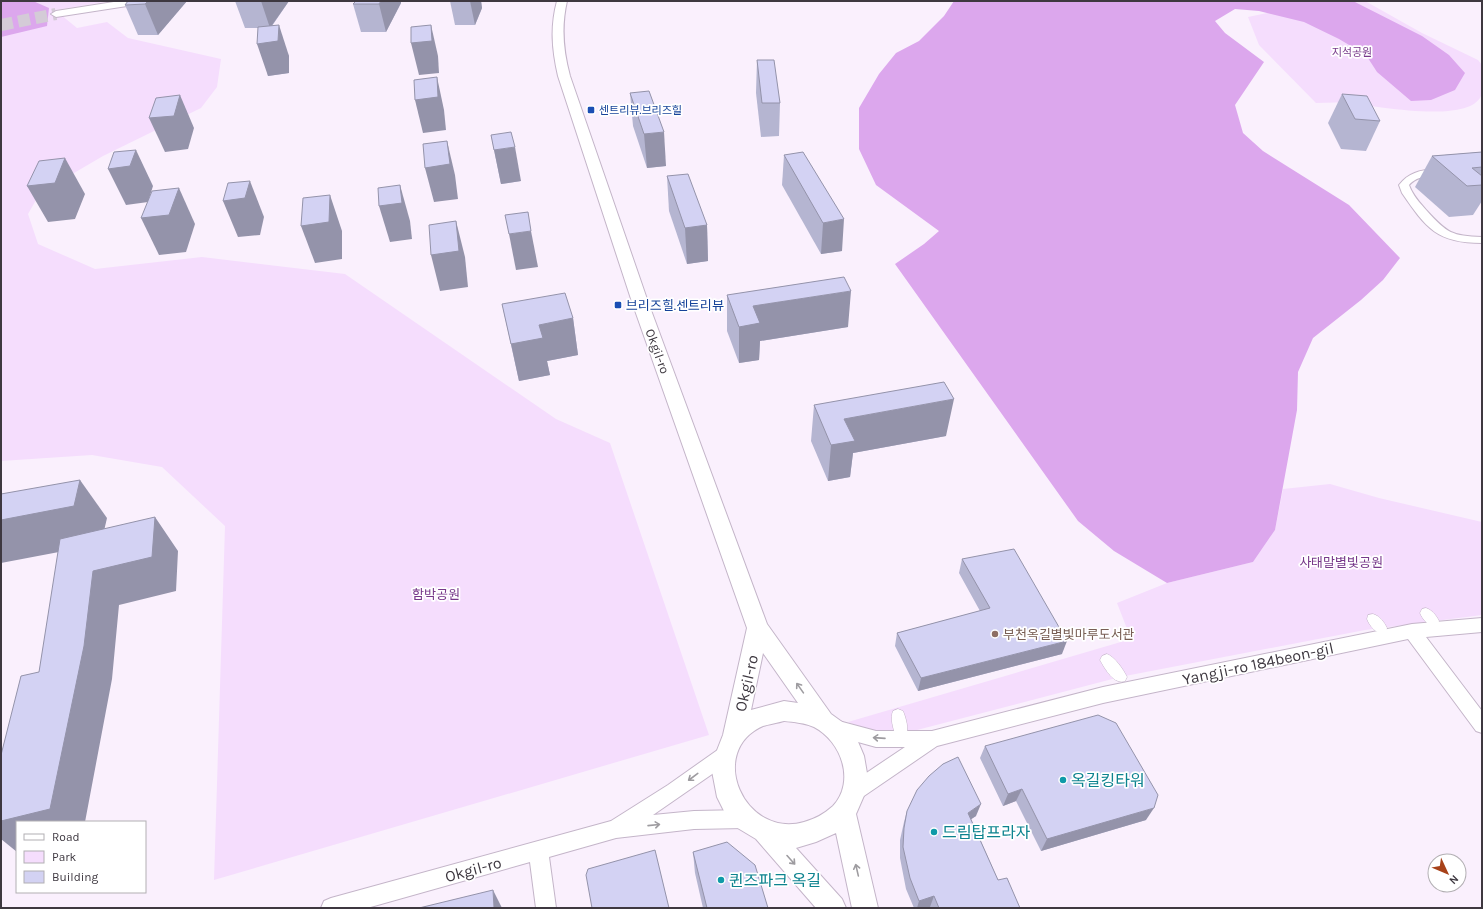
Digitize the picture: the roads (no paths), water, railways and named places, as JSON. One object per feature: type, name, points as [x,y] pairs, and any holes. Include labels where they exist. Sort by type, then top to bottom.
[{"type":"street","points":[[56,14],[140,1]]},
{"type":"street","name":"Okgil-ro","points":[[562,1],[557,17],[556,42],[564,76],[640,302],[758,628],[828,724]]},
{"type":"street","points":[[1454,173],[1426,172],[1408,179],[1404,185],[1407,193],[1439,231],[1457,238],[1482,240]]},
{"type":"street","name":"Yangji-ro 184beon-gil","points":[[932,739],[1103,695],[1412,631],[1482,625]]},
{"type":"street","name":"Okgil-ro","points":[[729,747],[758,628]]},
{"type":"street","points":[[1412,631],[1482,724]]},
{"type":"street","points":[[1107,660],[1120,677]]},
{"type":"street","points":[[616,829],[675,791],[729,747],[747,724],[771,714],[784,711],[804,713],[828,724],[876,739],[932,739]]},
{"type":"street","points":[[898,715],[900,732]]},
{"type":"street","points":[[828,724],[846,742],[853,757],[856,774],[849,802],[865,908]]},
{"type":"street","points":[[616,829],[694,820],[755,825],[794,836],[822,830],[849,802],[932,739]]},
{"type":"street","points":[[729,747],[723,778],[730,800],[834,908]]},
{"type":"street","name":"Okgil-ro","points":[[330,908],[616,829]]},
{"type":"street","points":[[538,851],[546,908]]},
{"type":"tunnel","points":[[1,25],[56,14]]},
{"type":"place","name":"센트리뷰.브리즈힐","points":[[591,110]]},
{"type":"place","name":"브리즈힐.센트리뷰","points":[[618,305]]},
{"type":"place","name":"부천옥길별빛마루도서관","points":[[995,634]]},
{"type":"place","name":"옥길킹타워","points":[[1063,780]]},
{"type":"place","name":"드림탑프라자","points":[[934,832]]},
{"type":"place","name":"퀸즈파크 옥길","points":[[721,880]]},
{"type":"park label","name":"지석공원","points":[[1352,52]]},
{"type":"park label","name":"사태말별빛공원","points":[[1341,562]]},
{"type":"park label","name":"함박공원","points":[[436,594]]}]
